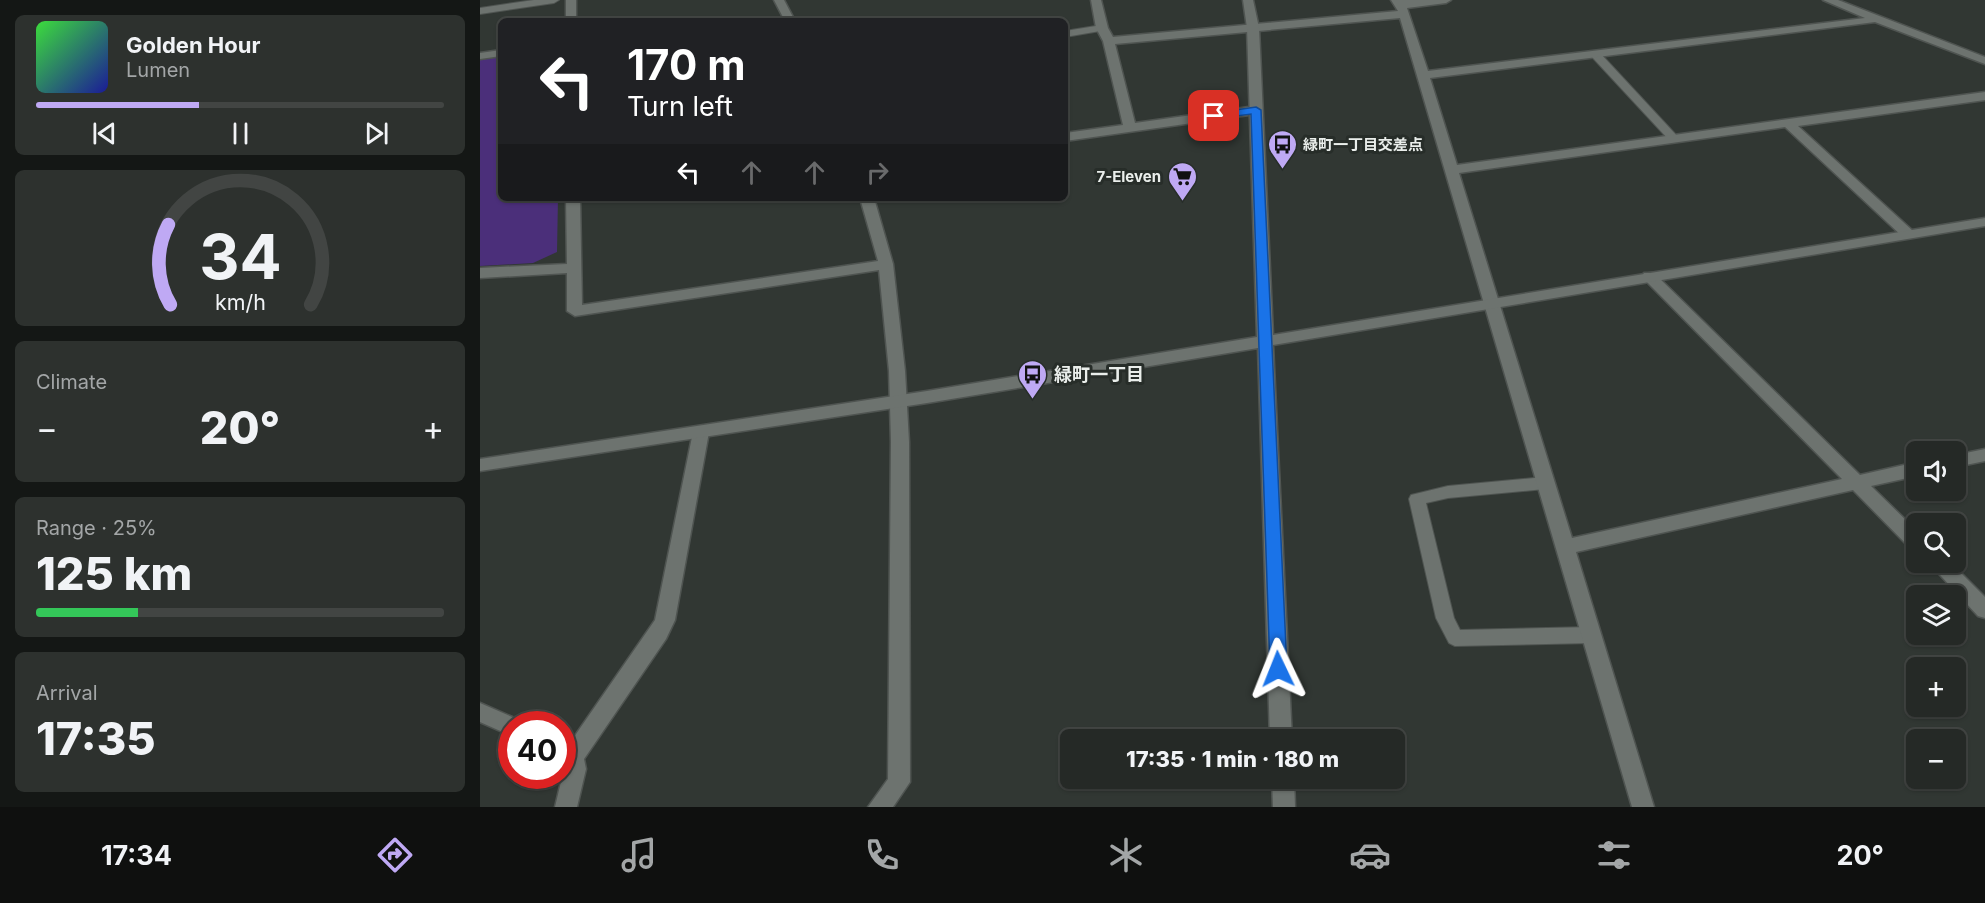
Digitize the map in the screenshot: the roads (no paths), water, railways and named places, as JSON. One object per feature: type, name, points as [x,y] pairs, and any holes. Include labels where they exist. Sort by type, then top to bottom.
[{"type":"street","points":[[571,0],[571,18]]},
{"type":"street","points":[[779,0],[788,18]]},
{"type":"street","points":[[1096,0],[1102,28],[1109,41],[1130,128]]},
{"type":"street","points":[[1248,0],[1253,28],[1281,729]]},
{"type":"street","points":[[1109,41],[1253,28],[1446,0]]},
{"type":"street","points":[[1828,0],[1985,61]]},
{"type":"street","points":[[1400,6],[1643,807]]},
{"type":"street","points":[[1422,75],[1868,21],[1874,18]]},
{"type":"street","points":[[480,56],[498,53]]},
{"type":"street","points":[[1451,170],[1985,96]]},
{"type":"street","points":[[1068,137],[1256,110]]},
{"type":"street","points":[[1788,123],[1908,234]]},
{"type":"street","points":[[573,201],[575,311],[886,264]]},
{"type":"street","points":[[868,201],[886,264],[900,442],[899,782],[879,807]]},
{"type":"street","points":[[480,465],[898,402],[1985,222]]},
{"type":"street","points":[[480,273],[573,268]]},
{"type":"street","points":[[1649,276],[1906,532]]},
{"type":"street","points":[[576,743],[659,633],[665,620],[701,432]]},
{"type":"street","points":[[1966,459],[1985,455]]},
{"type":"street","points":[[1566,547],[1906,471]]},
{"type":"street","points":[[1948,573],[1985,610]]},
{"type":"street","points":[[480,712],[498,720]]},
{"type":"street","points":[[566,807],[570,789]]},
{"type":"street","points":[[1283,789],[1284,807]]},
{"type":"lane","points":[[480,11],[554,0]]},
{"type":"lane","points":[[1068,34],[1102,28]]},
{"type":"lane","points":[[1596,55],[1674,139]]},
{"type":"lane","points":[[1545,483],[1448,492],[1417,499],[1445,618],[1455,638],[1592,635]]},
{"type":"place","name":"緑町一丁目交差点","points":[[1282,170]]},
{"type":"place","name":"7-Eleven","points":[[1182,202]]},
{"type":"place","name":"緑町一丁目","points":[[1033,400]]}]
